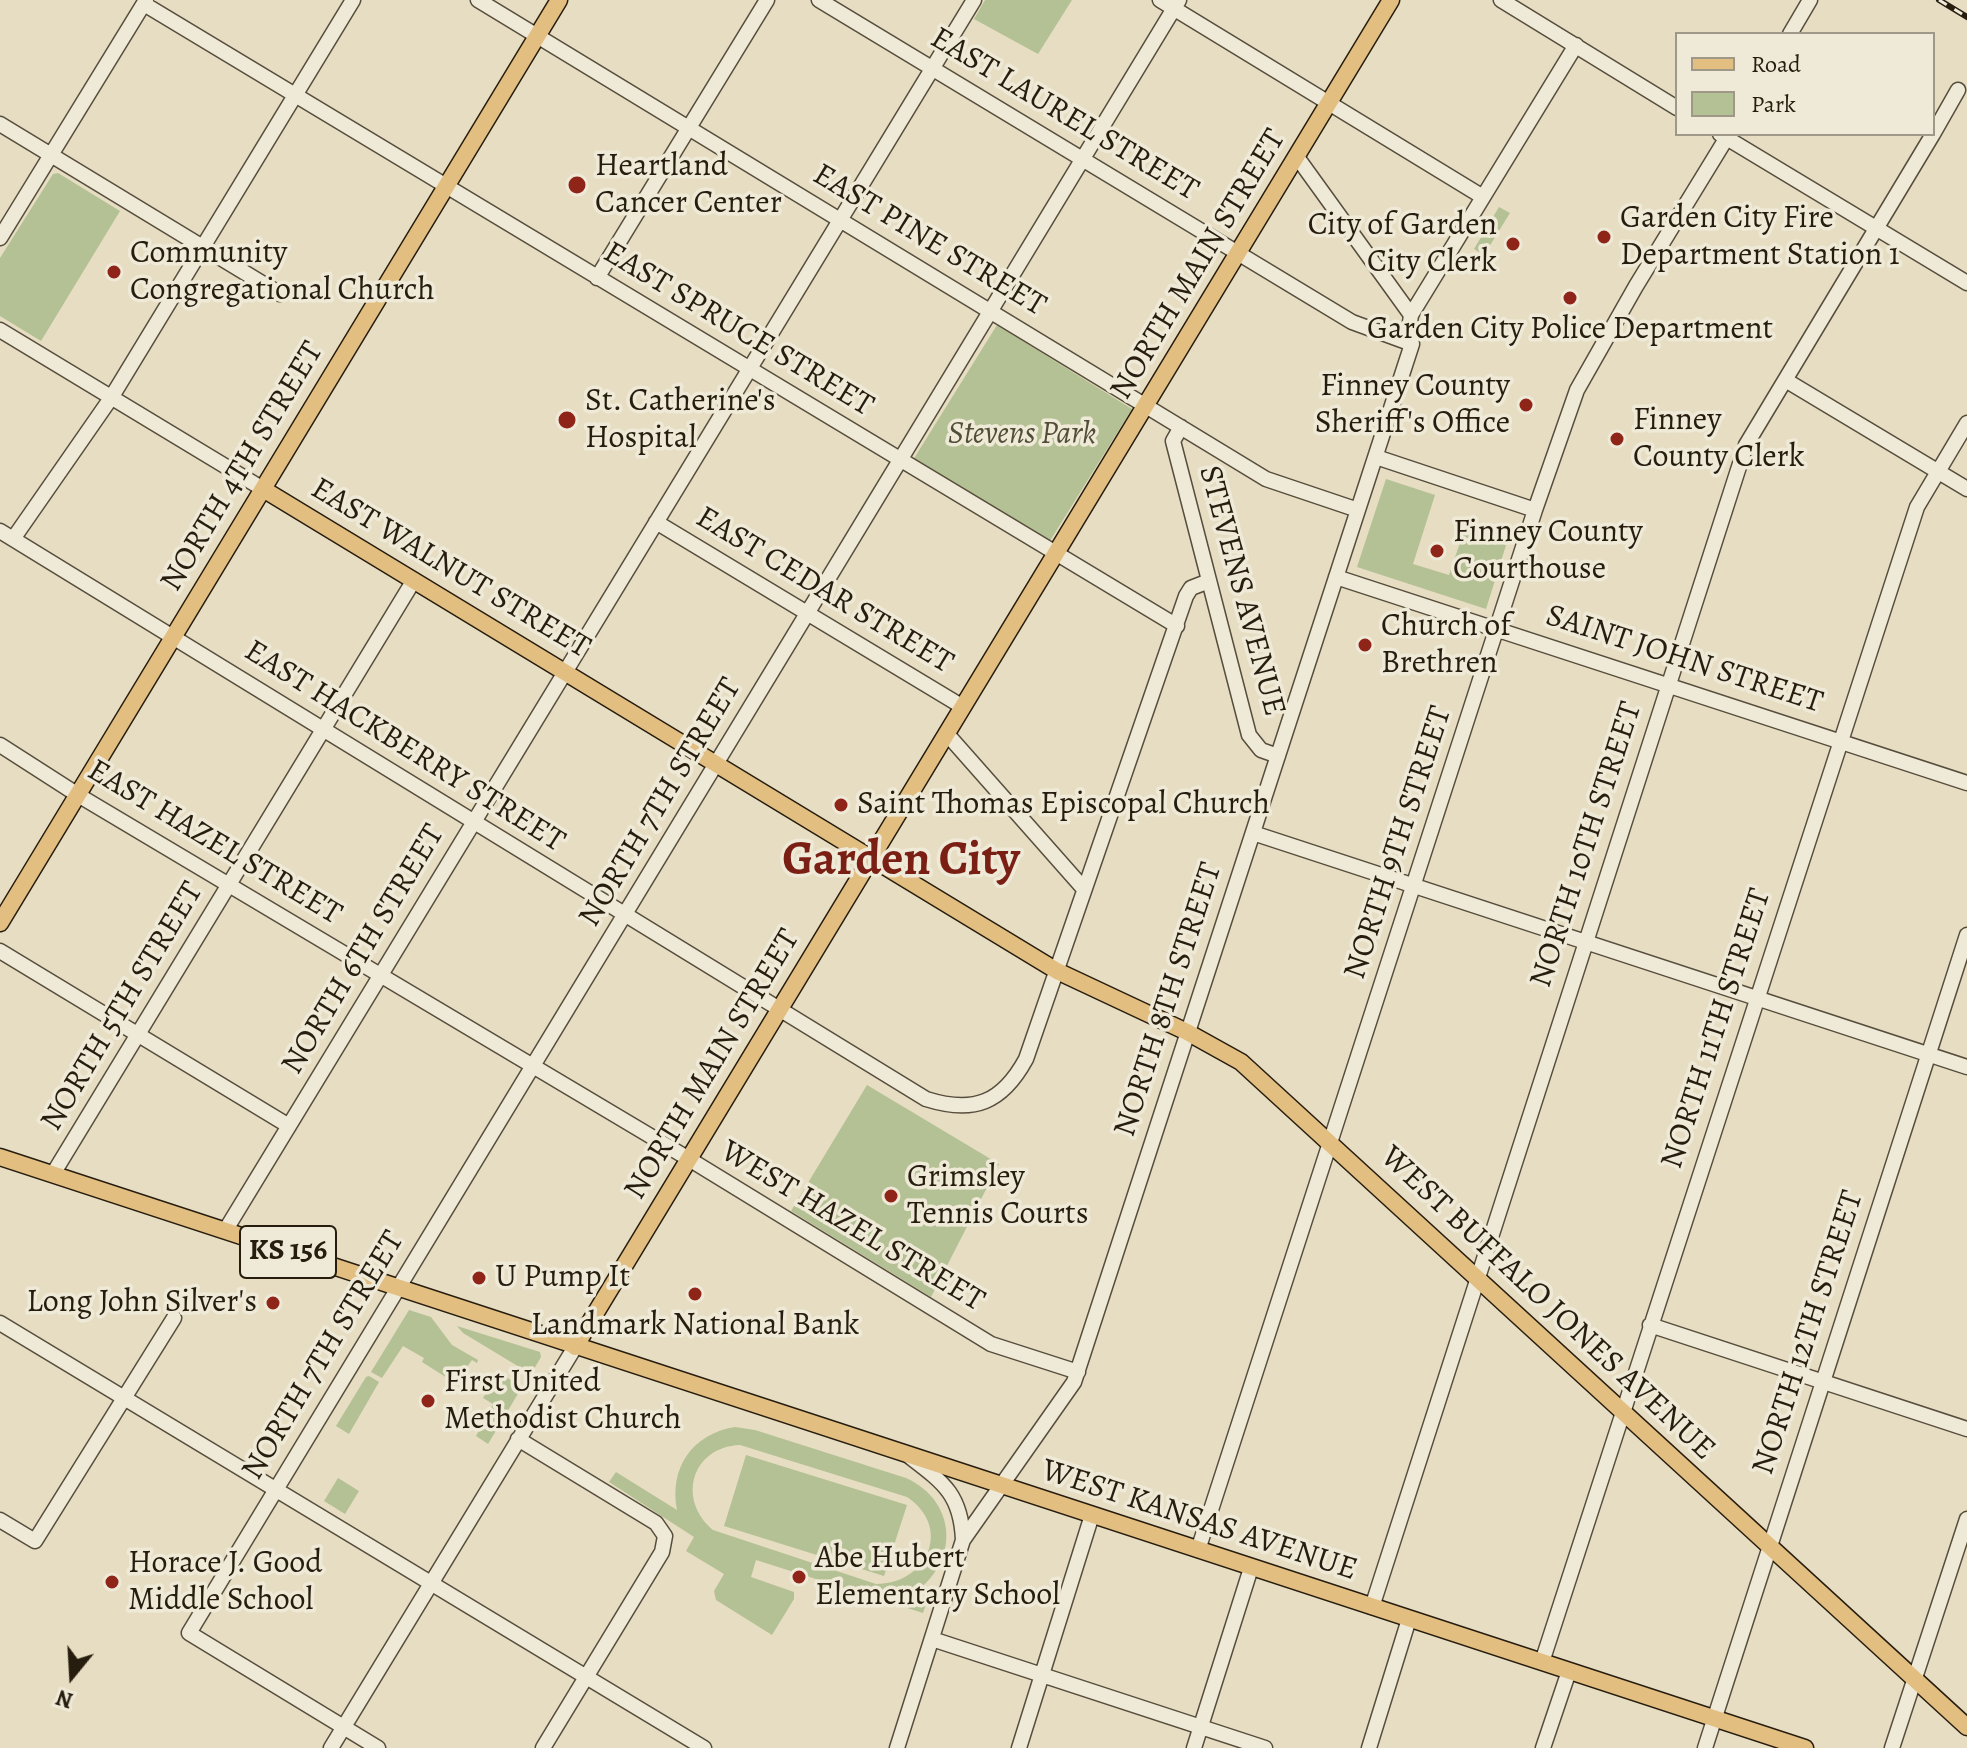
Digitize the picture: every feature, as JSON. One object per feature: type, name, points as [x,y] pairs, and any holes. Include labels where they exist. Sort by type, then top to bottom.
[{"type":"main road","name":"NORTH 4TH STREET","points":[[0,923],[559,0]]},
{"type":"main road","name":"NORTH MAIN STREET","points":[[575,1347],[1391,0]]},
{"type":"main road","name":"EAST WALNUT STREET","points":[[263,489],[1057,971]]},
{"type":"main road","name":"WEST BUFFALO JONES AVENUE","points":[[1057,971],[1187,1032],[1241,1062],[1967,1727]]},
{"type":"main road","name":"KS 156","points":[[0,1157],[575,1347]]},
{"type":"main road","name":"WEST KANSAS AVENUE","points":[[575,1347],[1805,1748]]},
{"type":"street","points":[[6,535],[111,398],[353,0]]},
{"type":"street","name":"EAST PINE STREET","points":[[478,0],[1266,479],[1358,510]]},
{"type":"street","points":[[597,278],[767,0]]},
{"type":"street","name":"EAST LAUREL STREET","points":[[819,0],[1352,322],[1412,344]]},
{"type":"street","name":"NORTH 6TH STREET","points":[[225,1231],[974,0]]},
{"type":"street","points":[[1160,0],[1177,4],[1329,103],[1483,197]]},
{"type":"street","points":[[1501,0],[1675,107]]},
{"type":"street","points":[[1791,32],[1810,0]]},
{"type":"street","points":[[0,238],[145,2]]},
{"type":"street","name":"EAST SPRUCE STREET","points":[[145,2],[1177,626]]},
{"type":"street","name":"NORTH 7TH STREET","points":[[344,1727],[189,1633],[1177,4]]},
{"type":"street","points":[[1297,157],[1411,315],[1576,45]]},
{"type":"street","name":"NORTH 10TH STREET","points":[[1935,130],[1958,90]]},
{"type":"street","points":[[0,124],[280,294]]},
{"type":"street","name":"NORTH 9TH STREET","points":[[1198,1550],[1535,510],[1577,390],[1724,136]]},
{"type":"street","points":[[1727,136],[1967,283]]},
{"type":"street","name":"NORTH 10TH STREET","points":[[1372,1607],[1746,445],[1932,136]]},
{"type":"street","name":"NORTH 8TH STREET","points":[[897,1748],[963,1540],[1078,1372],[1412,344],[1409,330],[1411,315]]},
{"type":"street","name":"EAST WALNUT STREET","points":[[0,330],[263,489]]},
{"type":"street","points":[[1787,381],[1967,489]]},
{"type":"street","name":"NORTH 11TH STREET","points":[[1542,1662],[1917,507],[1967,423]]},
{"type":"street","name":"STEVENS AVENUE","points":[[1181,427],[1173,441],[1249,735],[1255,746],[1278,756]]},
{"type":"street","points":[[1376,457],[1535,510]]},
{"type":"street","name":"EAST CEDAR STREET","points":[[656,522],[963,707]]},
{"type":"street","name":"EAST HACKBERRY STREET","points":[[6,535],[926,1099],[963,1106],[979,1103],[1005,1091],[1026,1059],[1057,971]]},
{"type":"street","name":"SAINT JOHN STREET","points":[[1336,577],[1967,783]]},
{"type":"street","name":"NORTH 5TH STREET","points":[[53,1174],[414,580]]},
{"type":"street","points":[[1057,971],[1188,592],[1209,581]]},
{"type":"street","points":[[947,734],[1084,889]]},
{"type":"street","name":"EAST HAZEL STREET","points":[[0,745],[78,795],[689,1159]]},
{"type":"street","points":[[1253,833],[1967,1067]]},
{"type":"street","name":"NORTH 12TH STREET","points":[[1705,1748],[1967,935]]},
{"type":"street","points":[[0,951],[289,1126]]},
{"type":"street","name":"WEST HAZEL STREET","points":[[689,1159],[991,1344],[1078,1372]]},
{"type":"street","points":[[0,1520],[35,1541],[174,1318]]},
{"type":"street","points":[[0,1323],[704,1748]]},
{"type":"street","points":[[1650,1325],[1967,1429]]},
{"type":"street","name":"NORTH MAIN STREET","points":[[331,1748],[575,1347]]},
{"type":"street","points":[[518,1439],[656,1523],[665,1536],[662,1552],[543,1748]]},
{"type":"street","points":[[906,1455],[940,1480],[956,1500],[962,1520],[963,1540]]},
{"type":"street","points":[[1019,1748],[1092,1515]]},
{"type":"street","points":[[1892,1748],[1967,1519]]},
{"type":"street","points":[[1194,1748],[1251,1568]]},
{"type":"street","points":[[1369,1748],[1409,1619]]},
{"type":"street","points":[[932,1639],[1265,1748]]},
{"type":"street","points":[[1543,1748],[1569,1671]]},
{"type":"street","points":[[344,1727],[378,1748]]},
{"type":"green space","points":[[985,0],[1072,0],[1038,54],[974,19]]},
{"type":"green space","points":[[58,173],[120,211],[41,341],[0,316],[0,258],[53,174]]},
{"type":"green space","points":[[1499,207],[1510,213],[1484,255],[1474,249]]},
{"type":"green space","name":"Stevens Park","points":[[997,325],[1132,409],[1048,544],[913,460]]},
{"type":"green space","points":[[1386,479],[1435,495],[1413,564],[1449,575],[1465,528],[1507,542],[1486,609],[1357,567]]},
{"type":"green space","name":"Grimsley Tennis Courts","points":[[867,1085],[999,1164],[931,1297],[791,1211]]},
{"type":"green space","points":[[409,1310],[431,1317],[452,1345],[478,1360],[477,1363],[472,1360],[455,1383],[403,1346],[382,1378],[371,1372]]},
{"type":"green space","points":[[457,1326],[540,1352],[541,1357],[531,1374],[463,1333]]},
{"type":"green space","points":[[498,1372],[522,1387],[488,1444],[476,1436],[493,1404],[483,1398]]},
{"type":"green space","points":[[369,1376],[379,1382],[349,1434],[336,1426]]},
{"type":"green space","points":[[735,1427],[755,1430],[906,1478],[923,1489],[936,1502],[944,1518],[946,1534],[938,1567],[927,1582],[911,1595],[927,1601],[923,1613],[756,1560],[751,1577],[794,1592],[794,1599],[772,1635],[716,1600],[714,1591],[724,1574],[686,1551],[694,1537],[609,1482],[616,1472],[677,1510],[675,1495],[680,1467],[696,1445],[720,1431]],"holes":[[[740,1445],[907,1497],[921,1510],[929,1524],[931,1538],[928,1552],[909,1575],[894,1582],[876,1584],[713,1530],[702,1518],[693,1490],[700,1465],[710,1455],[723,1448]]]},
{"type":"green space","points":[[746,1455],[907,1505],[884,1576],[724,1526]]},
{"type":"green space","points":[[338,1478],[359,1491],[345,1514],[324,1501]]},
{"type":"railway","points":[[1939,0],[1967,17]]},
{"type":"place","name":"Heartland Cancer Center","points":[[577,185]]},
{"type":"place","name":"Garden City Fire Department Station 1","points":[[1604,237]]},
{"type":"place","name":"City of Garden City Clerk","points":[[1513,244]]},
{"type":"place","name":"Community Congregational Church","points":[[114,272]]},
{"type":"place","name":"Garden City Police Department","points":[[1570,298]]},
{"type":"place","name":"Finney County Sheriff's Office","points":[[1526,405]]},
{"type":"place","name":"St. Catherine's Hospital","points":[[567,420]]},
{"type":"place","name":"Finney County Clerk","points":[[1617,439]]},
{"type":"place","name":"Finney County Courthouse","points":[[1437,551]]},
{"type":"place","name":"Church of Brethren","points":[[1365,645]]},
{"type":"place","name":"Saint Thomas Episcopal Church","points":[[841,805]]},
{"type":"place","name":"Grimsley Tennis Courts","points":[[891,1196]]},
{"type":"place","name":"U Pump It","points":[[479,1278]]},
{"type":"place","name":"Landmark National Bank","points":[[695,1294]]},
{"type":"place","name":"Long John Silver's","points":[[273,1303]]},
{"type":"place","name":"First United Methodist Church","points":[[428,1401]]},
{"type":"place","name":"Abe Hubert Elementary School","points":[[799,1577]]},
{"type":"place","name":"Horace J. Good Middle School","points":[[112,1582]]},
{"type":"district","name":"Garden City","points":[[901,862]]}]
